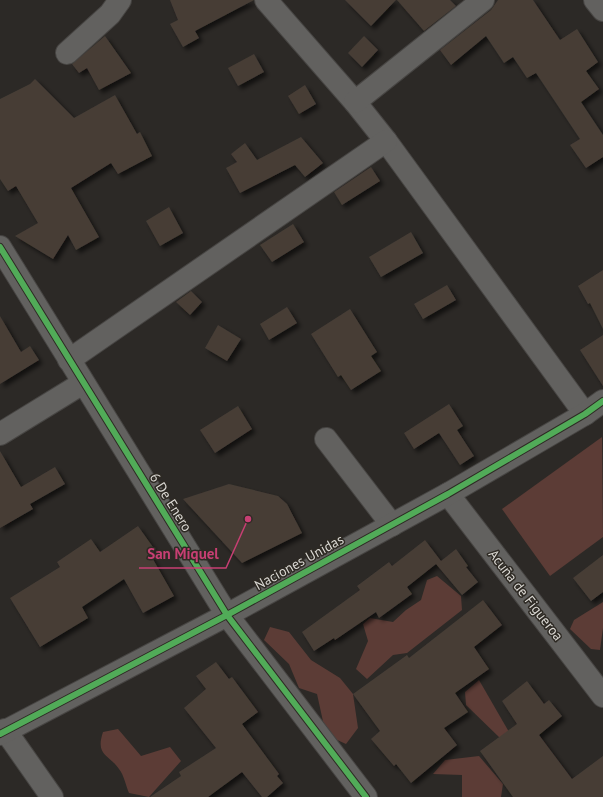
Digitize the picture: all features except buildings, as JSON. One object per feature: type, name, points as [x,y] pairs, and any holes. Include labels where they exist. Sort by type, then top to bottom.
[{"type":"street","points":[[67,53],[110,14],[120,0]]},
{"type":"street","points":[[266,0],[355,102],[386,141],[585,414]]},
{"type":"street","points":[[355,102],[483,0]]},
{"type":"street","points":[[595,0],[603,10]]},
{"type":"street","points":[[69,360],[386,141]]},
{"type":"street","name":"6 De Enero","points":[[0,247],[227,615],[366,797]]},
{"type":"street","points":[[0,434],[83,382]]},
{"type":"street","name":"Naciones Unidas","points":[[3,732],[227,615],[392,525],[585,414],[603,401]]},
{"type":"street","points":[[326,439],[392,525]]},
{"type":"street","name":"Acuña de Figueroa","points":[[448,494],[603,696]]},
{"type":"street","points":[[3,732],[52,797]]},
{"type":"shaded area","points":[[602,437],[603,537],[550,576],[502,509]]},
{"type":"shaded area","points":[[437,576],[461,596],[462,610],[407,653],[393,655],[367,679],[356,669],[368,641],[363,624],[370,618],[393,622],[406,610],[421,600],[427,580]]},
{"type":"shaded area","points":[[603,602],[603,628],[600,650],[591,649],[570,629],[574,620]]},
{"type":"shaded area","points":[[270,627],[289,632],[311,660],[340,678],[353,694],[358,728],[346,744],[326,735],[317,694],[299,688],[289,664],[264,640]]},
{"type":"shaded area","points":[[479,680],[509,732],[501,739],[466,705],[465,692]]},
{"type":"shaded area","points":[[118,729],[141,756],[170,747],[181,761],[149,797],[129,793],[121,771],[104,754],[102,750],[101,740],[103,732]]},
{"type":"shaded area","points":[[479,756],[503,784],[501,797],[462,797],[462,775],[433,774],[445,760]]},
{"type":"cycle path","points":[[0,247],[227,615],[366,797]]},
{"type":"cycle path","points":[[0,734],[227,615],[448,494],[585,414],[603,401]]},
{"type":"place","name":"San Miquel","points":[[248,519]]}]
